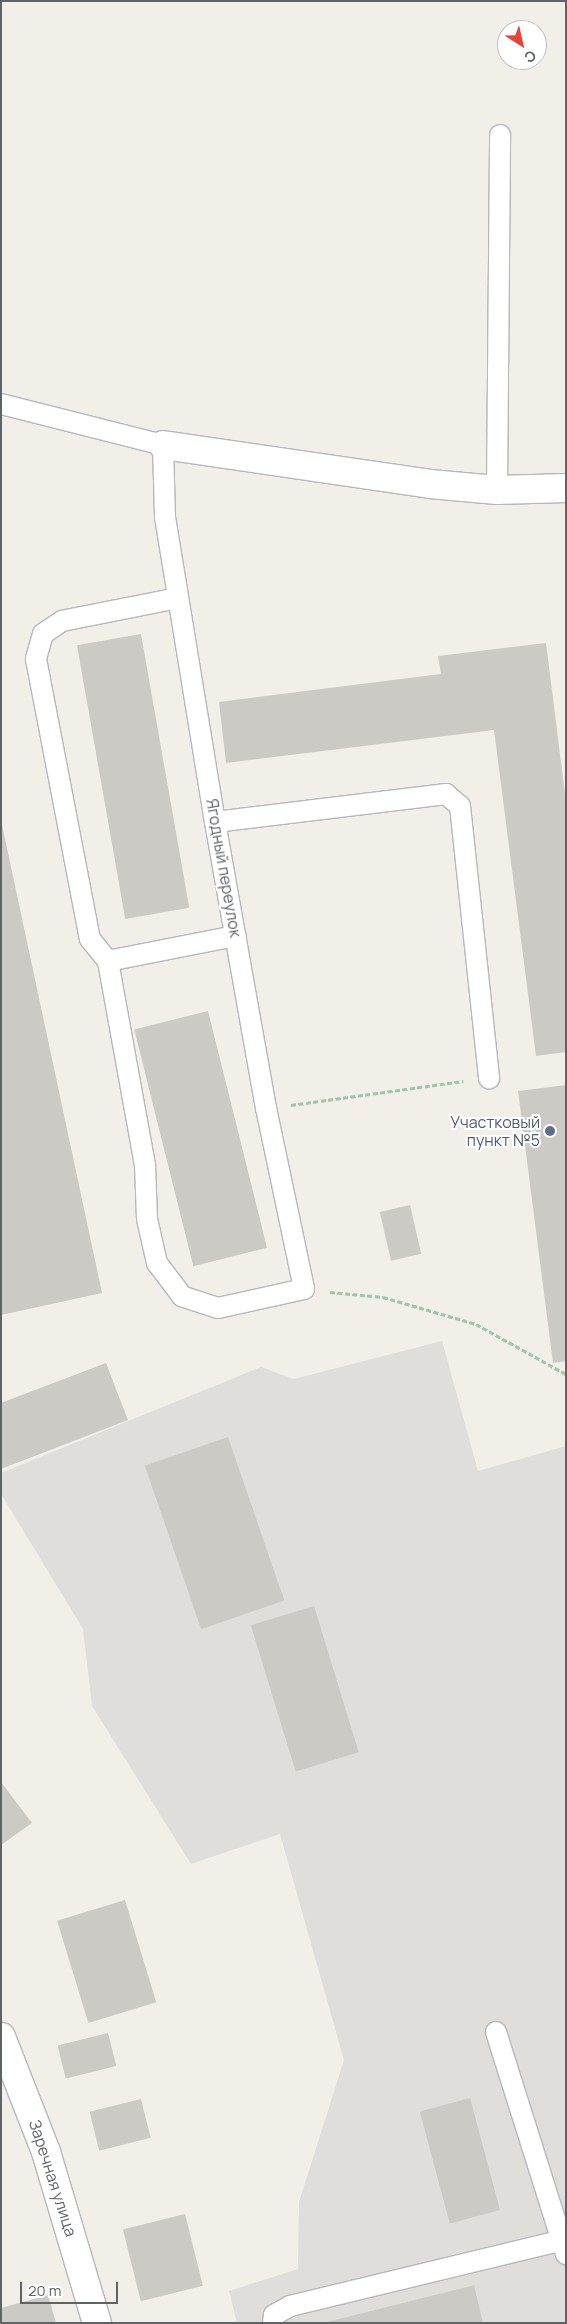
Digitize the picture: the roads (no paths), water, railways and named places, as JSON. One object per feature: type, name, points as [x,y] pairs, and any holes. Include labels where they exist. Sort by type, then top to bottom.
[{"type":"street","points":[[163,445],[497,490],[566,488]]},
{"type":"street","name":"Заречная улица","points":[[1,2037],[46,2152],[97,2323]]},
{"type":"lane","points":[[497,490],[500,135]]},
{"type":"lane","points":[[1,404],[163,445]]},
{"type":"lane","name":"Ягодный переулок","points":[[108,961],[145,1165],[147,1219],[157,1263],[182,1296],[218,1308],[304,1290],[266,1108],[215,822],[165,517],[163,445]]},
{"type":"lane","points":[[178,598],[62,621],[43,634],[36,659],[90,939],[108,961],[236,936]]},
{"type":"lane","points":[[215,822],[446,794],[460,806],[489,1078]]},
{"type":"lane","points":[[273,2323],[274,2315],[290,2306],[564,2247],[496,2032]]},
{"type":"place","name":"Участковый пункт №5","points":[[550,1131]]}]
